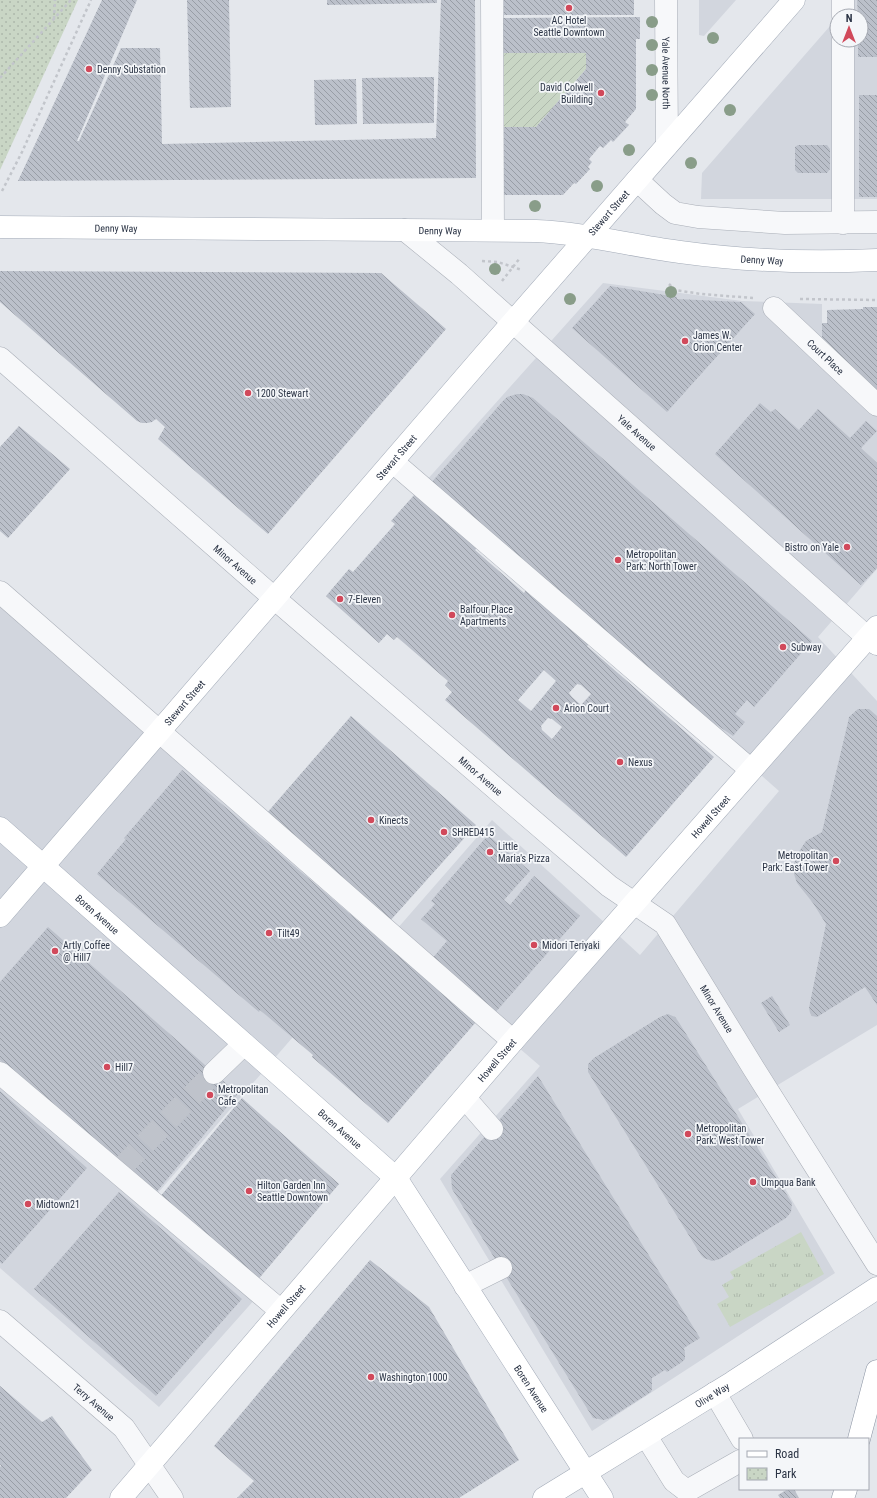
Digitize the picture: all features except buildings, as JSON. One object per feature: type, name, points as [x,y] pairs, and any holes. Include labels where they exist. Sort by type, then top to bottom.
[{"type":"main road","name":"Stewart Street","points":[[0,916],[587,236],[794,0]]},
{"type":"main road","name":"Denny Way","points":[[0,227],[544,231],[587,236],[679,252],[730,258],[792,261],[877,260]]},
{"type":"main road","name":"Howell Street","points":[[121,1498],[634,903],[751,770],[874,636]]},
{"type":"main road","name":"Boren Avenue","points":[[0,828],[396,1178],[602,1498]]},
{"type":"main road","name":"Olive Way","points":[[544,1498],[715,1393],[877,1288]]},
{"type":"main road","points":[[860,1438],[877,1371]]},
{"type":"street","points":[[492,0],[493,230]]},
{"type":"street","name":"Yale Avenue North","points":[[666,0],[667,146]]},
{"type":"street","points":[[843,48],[843,223]]},
{"type":"street","points":[[637,180],[663,204],[675,212],[698,217],[785,223],[877,222]]},
{"type":"street","name":"Yale Avenue","points":[[405,230],[459,274],[874,636]]},
{"type":"street","name":"Court Place","points":[[774,308],[877,405]]},
{"type":"street","name":"Minor Avenue","points":[[0,358],[274,598],[609,886],[665,924],[877,1264]]},
{"type":"street","points":[[393,462],[751,770]]},
{"type":"street","points":[[0,592],[514,1041]]},
{"type":"street","points":[[214,1073],[244,1044]]},
{"type":"street","points":[[0,1073],[49,1124],[119,1169],[281,1311]]},
{"type":"street","points":[[465,1098],[492,1129]]},
{"type":"street","points":[[465,1286],[501,1268]]},
{"type":"street","name":"Terry Avenue","points":[[0,1321],[124,1428],[172,1498]]},
{"type":"street","points":[[715,1393],[741,1438]]},
{"type":"street","points":[[646,1436],[674,1481],[686,1491],[739,1462]]},
{"type":"path","points":[[54,19],[55,0]]},
{"type":"path","points":[[0,78],[71,0]]},
{"type":"path","points":[[2,191],[91,0]]},
{"type":"path","points":[[501,282],[520,258]]},
{"type":"path","points":[[476,261],[498,262],[522,270]]},
{"type":"shaded area","points":[[699,0],[736,0],[704,36],[699,35]]},
{"type":"shaded area","points":[[852,0],[877,0],[877,199],[701,199],[702,173],[829,27],[829,48],[869,48],[869,8],[846,8]]},
{"type":"shaded area","points":[[603,283],[742,301],[822,304],[822,349],[877,396],[877,569],[818,637],[877,701],[877,1025],[738,1109],[835,1273],[592,1431],[440,1179],[540,1066],[390,937],[492,820],[640,955],[779,791],[426,481]]},
{"type":"shaded area","points":[[0,598],[383,933],[150,1202],[257,1297],[159,1407],[0,1268]]},
{"type":"green space","points":[[0,0],[78,0],[0,170]]},
{"type":"green space","points":[[503,53],[586,53],[586,69],[536,127],[504,127]]},
{"type":"green space","points":[[801,1232],[824,1274],[730,1327],[717,1304],[729,1297],[722,1285],[734,1278],[730,1272]]},
{"type":"tunnel","points":[[122,1167],[214,1073]]},
{"type":"place","name":"AC Hotel Seattle Downtown","points":[[569,8]]},
{"type":"place","name":"Denny Substation","points":[[89,69]]},
{"type":"place","name":"David Colwell Building","points":[[601,93]]},
{"type":"place","name":"James W. Orion Center","points":[[685,341]]},
{"type":"place","name":"1200 Stewart","points":[[248,393]]},
{"type":"place","name":"Bistro on Yale","points":[[847,547]]},
{"type":"place","name":"Metropolitan Park: North Tower","points":[[618,560]]},
{"type":"place","name":"7-Eleven","points":[[340,599]]},
{"type":"place","name":"Balfour Place Apartments","points":[[452,615]]},
{"type":"place","name":"Subway","points":[[783,647]]},
{"type":"place","name":"Arion Court","points":[[556,708]]},
{"type":"place","name":"Nexus","points":[[620,762]]},
{"type":"place","name":"Kinects","points":[[371,820]]},
{"type":"place","name":"SHRED415","points":[[444,832]]},
{"type":"place","name":"Little Maria's Pizza","points":[[490,852]]},
{"type":"place","name":"Metropolitan Park: East Tower","points":[[836,861]]},
{"type":"place","name":"Tilt49","points":[[269,933]]},
{"type":"place","name":"Midori Teriyaki","points":[[534,945]]},
{"type":"place","name":"Artly Coffee @ Hill7","points":[[55,951]]},
{"type":"place","name":"Hill7","points":[[107,1067]]},
{"type":"place","name":"Metropolitan Cafe","points":[[210,1095]]},
{"type":"place","name":"Metropolitan Park: West Tower","points":[[688,1134]]},
{"type":"place","name":"Umpqua Bank","points":[[753,1182]]},
{"type":"place","name":"Hilton Garden Inn Seattle Downtown","points":[[249,1191]]},
{"type":"place","name":"Midtown21","points":[[28,1204]]},
{"type":"place","name":"Washington 1000","points":[[371,1377]]}]
